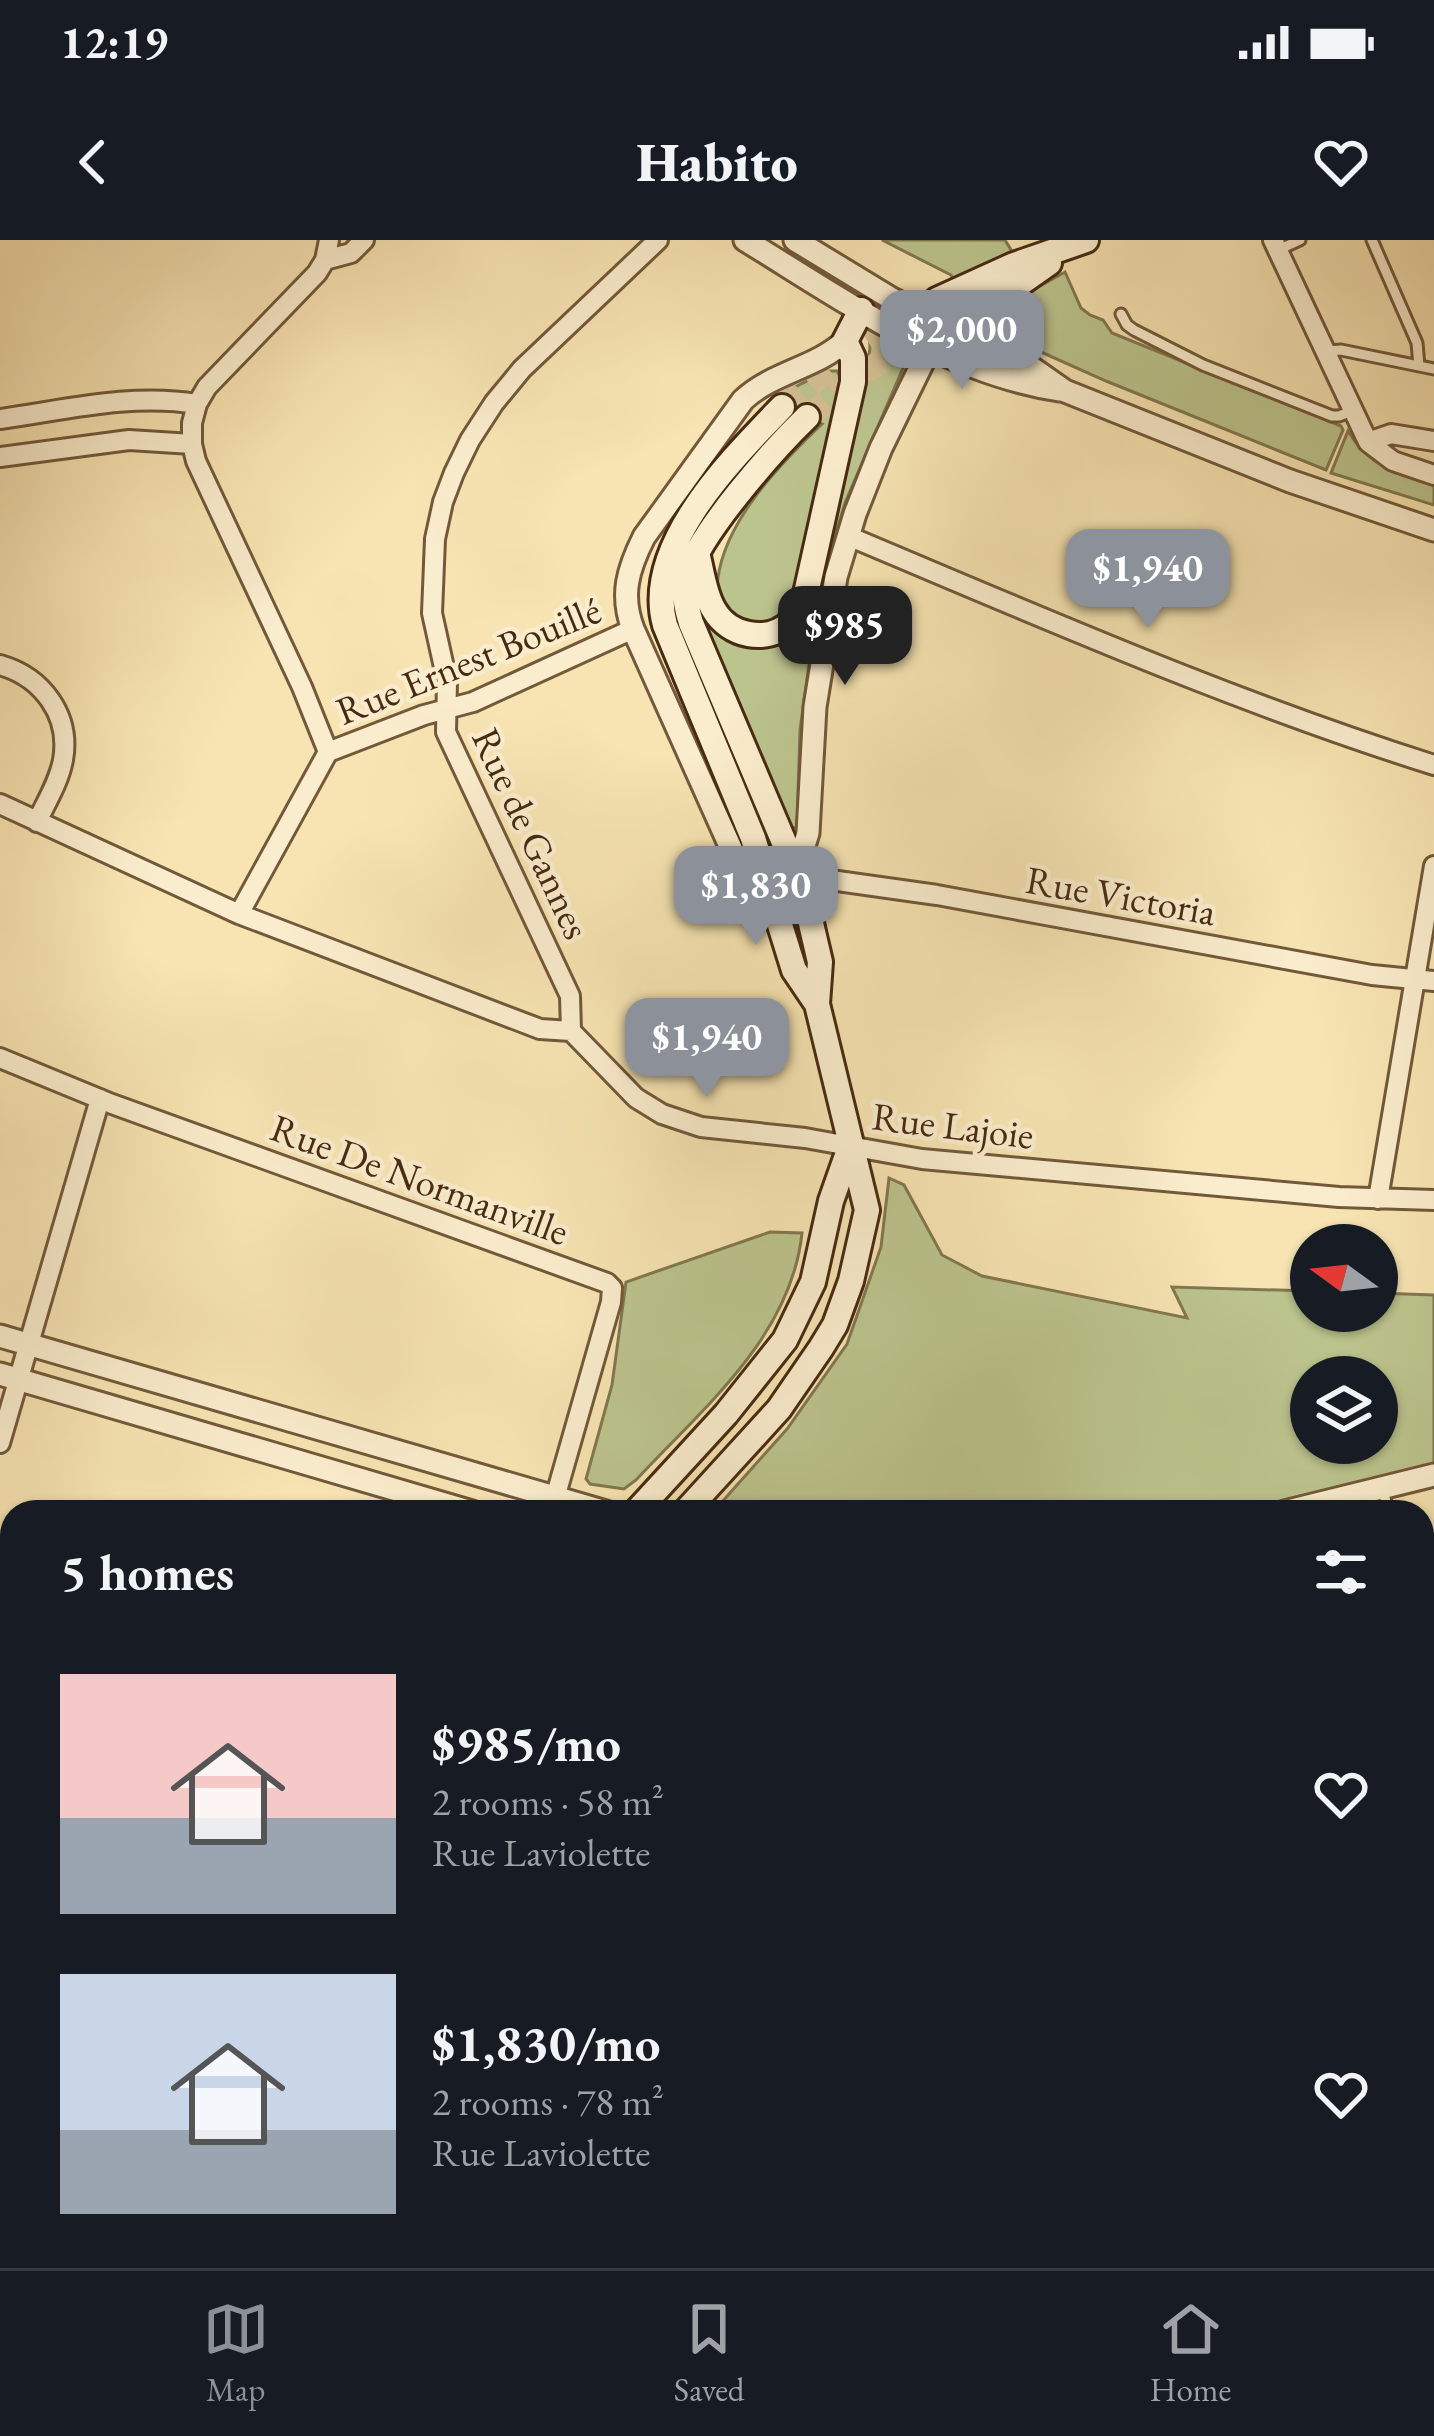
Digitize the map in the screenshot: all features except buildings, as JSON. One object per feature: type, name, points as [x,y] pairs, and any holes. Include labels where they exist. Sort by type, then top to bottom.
[{"type":"main road","points":[[947,313],[1022,282],[1078,244]]},
{"type":"main road","points":[[697,553],[711,604],[731,627],[769,634],[786,627],[799,613],[853,382],[853,358],[845,341],[867,300]]},
{"type":"main road","points":[[782,407],[742,450],[680,532],[665,565],[661,592],[665,626],[748,826],[794,970],[818,1004]]},
{"type":"main road","points":[[696,1500],[808,1370],[835,1324],[858,1257],[867,1210],[818,1004],[820,962],[810,919],[691,623],[686,586],[697,553],[754,475],[807,417]]},
{"type":"main road","points":[[647,1500],[726,1414],[785,1340],[813,1282],[831,1201],[850,1147]]},
{"type":"street","points":[[239,914],[328,752],[196,461],[192,423],[196,404],[214,379],[313,279],[327,250],[351,253],[364,240]]},
{"type":"street","name":"Rue de Gannes","points":[[571,1031],[570,996],[447,735],[448,683],[432,613],[431,575],[439,519],[460,459],[494,404],[522,369],[658,240]]},
{"type":"street","points":[[745,240],[867,300],[947,313],[1066,391],[1290,481],[1434,530]]},
{"type":"street","points":[[795,240],[930,347],[1016,383],[1066,391]]},
{"type":"street","points":[[1275,245],[1368,442],[1398,464],[1434,475]]},
{"type":"street","points":[[795,875],[808,833],[820,662],[848,536],[887,434],[947,313]]},
{"type":"street","points":[[776,909],[743,875],[633,628],[625,593],[644,537],[743,400],[758,387],[827,355],[845,341]]},
{"type":"street","points":[[0,419],[135,400],[196,404]]},
{"type":"street","points":[[1368,442],[1391,434],[1434,441]]},
{"type":"street","points":[[0,457],[129,440],[192,444]]},
{"type":"street","points":[[848,536],[1129,652],[1434,765]]},
{"type":"street","name":"Rue Ernest Bouillé","points":[[328,752],[424,715],[473,702],[633,628]]},
{"type":"street","points":[[0,665],[40,687],[61,722],[62,762],[37,822]]},
{"type":"street","points":[[0,804],[239,914],[540,1028],[571,1031]]},
{"type":"street","points":[[1378,1199],[1424,981],[1434,866]]},
{"type":"street","name":"Rue Victoria","points":[[795,875],[914,891],[1424,981]]},
{"type":"street","name":"Rue Lajoie","points":[[571,1031],[625,1088],[662,1114],[701,1126],[922,1159],[1434,1200]]},
{"type":"street","name":"Rue De Normanville","points":[[0,1058],[100,1099],[607,1283],[612,1288],[611,1302],[556,1498]]},
{"type":"street","points":[[0,1443],[9,1377],[28,1344],[100,1099]]},
{"type":"street","points":[[0,1336],[563,1500]]},
{"type":"street","points":[[9,1377],[431,1500]]},
{"type":"street","points":[[284,1457],[295,1422]]},
{"type":"street","points":[[1332,1500],[1434,1475]]},
{"type":"lane","points":[[1275,245],[1300,240]]},
{"type":"lane","points":[[1372,240],[1417,343],[1419,366]]},
{"type":"lane","points":[[1120,314],[1134,330],[1224,374],[1332,416],[1352,411]]},
{"type":"lane","points":[[1325,352],[1341,350],[1434,369]]},
{"type":"lane","points":[[1383,1487],[1386,1500]]},
{"type":"green space","points":[[882,240],[1005,240],[1013,253],[953,279]]},
{"type":"green space","points":[[1065,272],[1081,308],[1103,320],[1112,333],[1341,426],[1326,470],[983,326],[1023,306],[1019,298]]},
{"type":"green space","points":[[869,332],[902,350],[906,361],[845,503],[827,564],[864,389]]},
{"type":"green space","points":[[828,371],[837,371],[842,380],[799,584],[790,607],[773,623],[745,621],[726,607],[717,589],[728,542],[754,498],[822,424],[769,401]]},
{"type":"green space","points":[[1348,431],[1385,467],[1434,485],[1434,505],[1331,473]]},
{"type":"green space","points":[[817,605],[800,730],[797,827],[790,829],[704,624],[707,621],[734,644],[765,647],[794,632]]},
{"type":"green space","points":[[889,1178],[904,1185],[942,1255],[982,1276],[1187,1318],[1172,1287],[1290,1290],[1290,1332],[1398,1332],[1398,1294],[1434,1295],[1434,1470],[1310,1500],[724,1500],[787,1429],[847,1344],[881,1247]]},
{"type":"green space","points":[[770,1232],[802,1233],[794,1271],[762,1338],[715,1398],[636,1480],[624,1489],[590,1484],[586,1479],[612,1385],[626,1282]]},
{"type":"tunnel","points":[[782,407],[850,353],[935,302]]},
{"type":"tunnel","points":[[807,417],[871,368],[933,330]]}]
